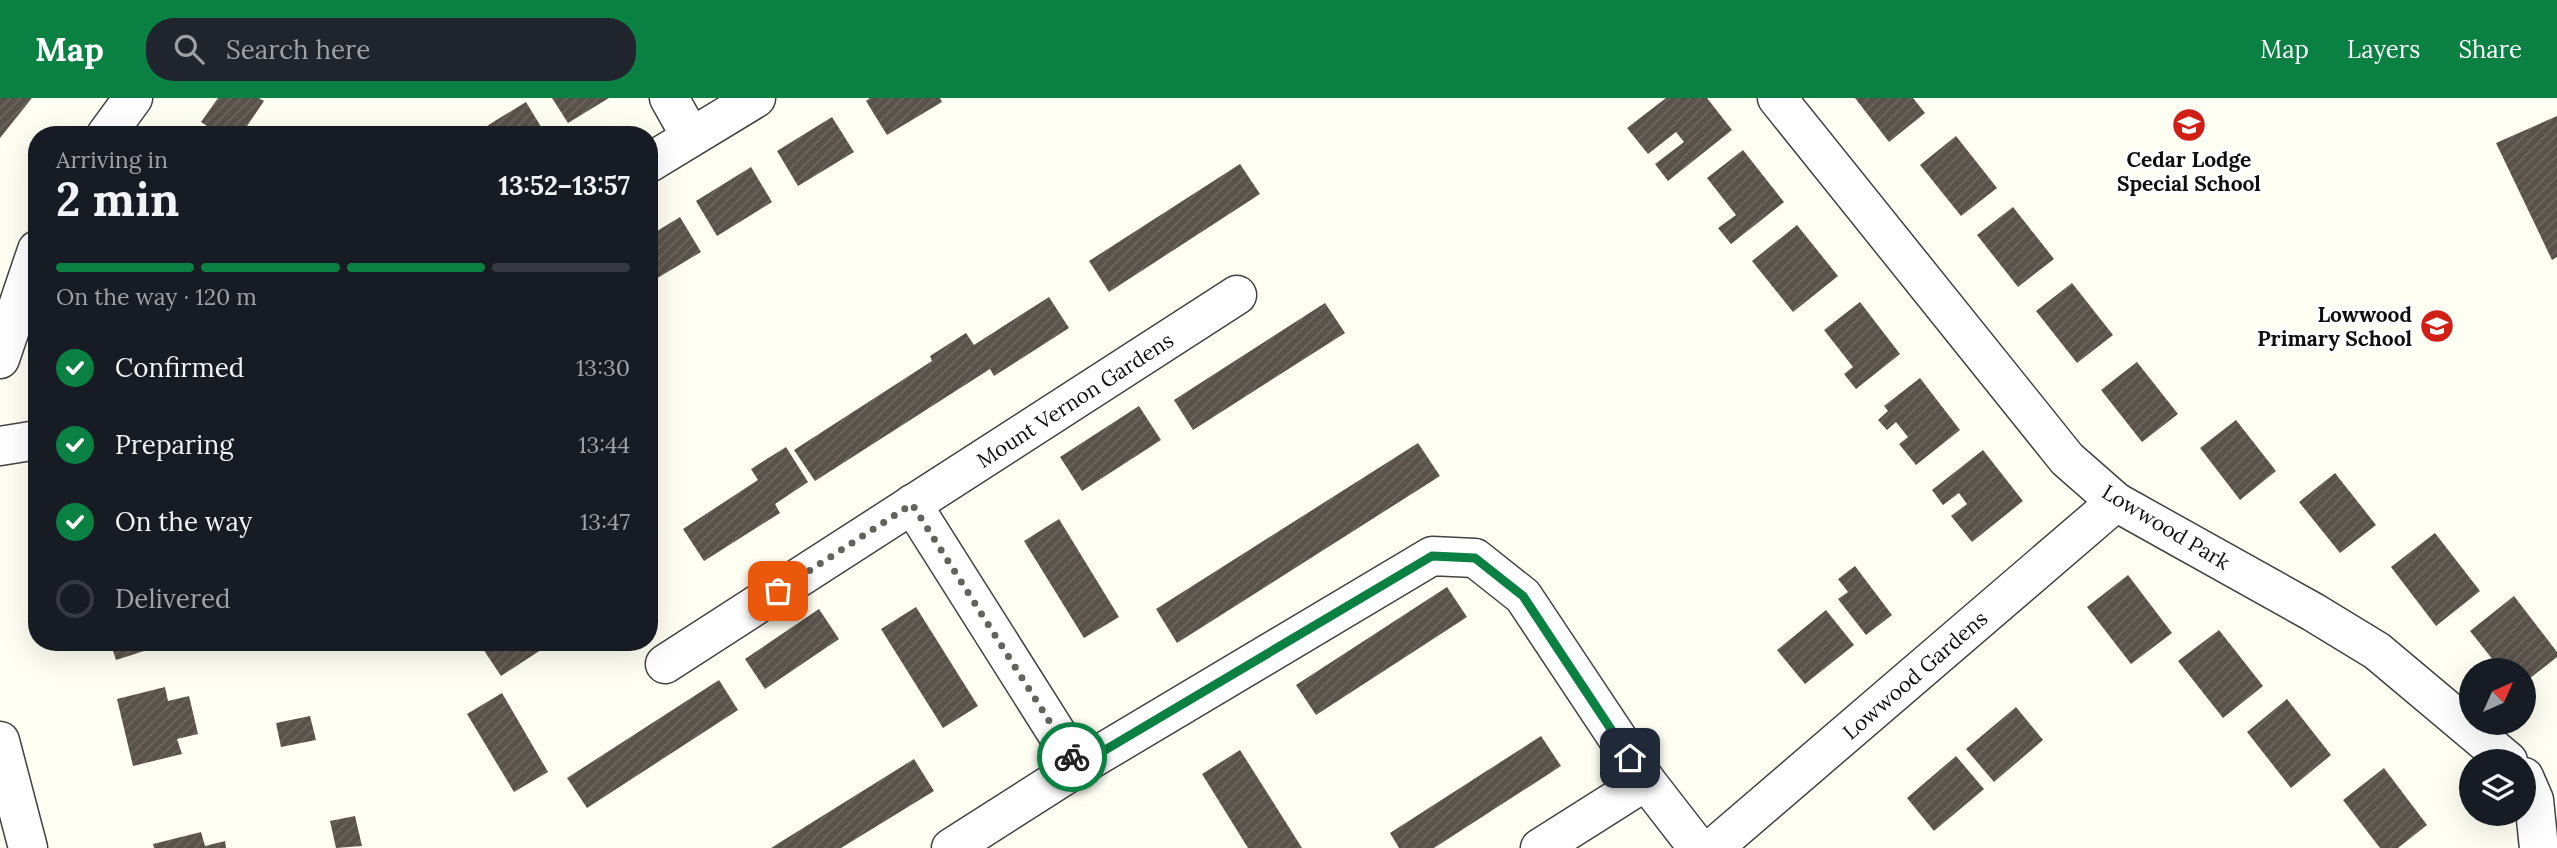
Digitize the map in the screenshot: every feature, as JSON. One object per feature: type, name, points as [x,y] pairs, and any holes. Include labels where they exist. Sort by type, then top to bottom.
[{"type":"street","points":[[113,126],[133,98]]},
{"type":"street","points":[[669,98],[691,136]]},
{"type":"street","points":[[658,157],[756,98]]},
{"type":"street","name":"Lowwood Park","points":[[1777,98],[2067,459],[2116,502],[2313,612],[2377,651],[2494,749]]},
{"type":"street","points":[[0,359],[28,277]]},
{"type":"street","name":"Mount Vernon Gardens","points":[[665,664],[1237,295]]},
{"type":"street","points":[[0,446],[28,441]]},
{"type":"street","name":"Lowwood Gardens","points":[[1713,848],[2116,502]]},
{"type":"street","points":[[912,504],[1078,766]]},
{"type":"street","points":[[951,848],[1078,766],[1432,556],[1475,558],[1523,596],[1646,781],[1698,848]]},
{"type":"street","points":[[0,741],[28,848]]},
{"type":"street","points":[[1540,848],[1646,781]]},
{"type":"street","points":[[2536,819],[2539,848]]},
{"type":"building","points":[[0,98],[32,98],[0,138]]},
{"type":"building","points":[[218,98],[259,98],[264,101],[247,126],[207,126],[201,122]]},
{"type":"building","points":[[552,98],[609,98],[568,123]]},
{"type":"building","points":[[870,98],[940,98],[942,102],[887,135],[866,101]]},
{"type":"building","points":[[1666,98],[1707,98],[1732,130],[1668,181],[1655,164],[1684,142],[1676,132],[1648,154],[1627,128]]},
{"type":"building","points":[[1855,98],[1913,98],[1925,113],[1889,142]]},
{"type":"building","points":[[526,102],[541,126],[487,126]]},
{"type":"building","points":[[2557,116],[2557,257],[2552,260],[2496,143]]},
{"type":"building","points":[[832,117],[854,152],[798,186],[777,151]]},
{"type":"building","points":[[1956,136],[1997,188],[1961,216],[1920,165]]},
{"type":"building","points":[[1743,150],[1784,202],[1731,244],[1718,228],[1736,215],[1707,178]]},
{"type":"building","points":[[1240,164],[1260,194],[1109,292],[1089,261]]},
{"type":"building","points":[[751,167],[772,202],[717,236],[696,201]]},
{"type":"building","points":[[2013,207],[2054,259],[2018,287],[1977,235]]},
{"type":"building","points":[[680,217],[701,252],[658,278],[658,230]]},
{"type":"building","points":[[1797,225],[1838,276],[1793,312],[1752,261]]},
{"type":"building","points":[[2072,283],[2113,335],[2077,363],[2036,311]]},
{"type":"building","points":[[1049,297],[1069,328],[994,376],[990,369],[815,481],[794,450],[932,361],[930,356],[966,333],[974,345]]},
{"type":"building","points":[[1860,302],[1900,354],[1856,389],[1844,374],[1853,367],[1824,330]]},
{"type":"building","points":[[1325,303],[1345,333],[1193,430],[1174,400]]},
{"type":"building","points":[[2137,362],[2178,414],[2142,442],[2101,390]]},
{"type":"building","points":[[1920,378],[1960,430],[1916,465],[1899,444],[1908,437],[1896,422],[1887,430],[1878,420],[1888,411],[1884,406]]},
{"type":"building","points":[[1139,406],[1161,440],[1082,491],[1060,457]]},
{"type":"building","points":[[2236,420],[2276,471],[2240,500],[2200,448]]},
{"type":"building","points":[[1418,443],[1440,476],[1177,643],[1156,609]]},
{"type":"building","points":[[786,447],[808,482],[775,504],[780,513],[704,561],[683,529],[758,480],[751,469]]},
{"type":"building","points":[[1983,450],[2023,501],[1972,542],[1951,516],[1967,504],[1959,493],[1943,505],[1932,490]]},
{"type":"building","points":[[2335,473],[2376,525],[2340,553],[2299,502]]},
{"type":"building","points":[[1059,519],[1119,617],[1084,638],[1024,541]]},
{"type":"building","points":[[2435,533],[2480,591],[2436,626],[2391,567]]},
{"type":"building","points":[[1855,566],[1892,615],[1866,635],[1838,599],[1848,592],[1838,579]]},
{"type":"building","points":[[2128,575],[2172,633],[2131,664],[2087,607]]},
{"type":"building","points":[[1447,587],[1467,617],[1316,715],[1296,685]]},
{"type":"building","points":[[2514,596],[2557,652],[2557,657],[2536,674],[2536,658],[2491,658],[2470,631]]},
{"type":"building","points":[[916,607],[978,706],[943,728],[881,629]]},
{"type":"building","points":[[819,609],[839,639],[765,689],[745,659]]},
{"type":"building","points":[[1826,610],[1854,645],[1805,684],[1777,650]]},
{"type":"building","points":[[2219,630],[2263,686],[2223,718],[2178,661]]},
{"type":"building","points":[[113,651],[144,651],[116,660]]},
{"type":"building","points":[[484,651],[539,651],[501,676]]},
{"type":"building","points":[[719,680],[738,710],[587,808],[567,778]]},
{"type":"building","points":[[165,687],[168,701],[189,696],[198,734],[177,739],[182,754],[133,766],[117,699]]},
{"type":"building","points":[[502,693],[548,772],[514,792],[467,714]]},
{"type":"building","points":[[2287,699],[2331,755],[2291,788],[2247,732]]},
{"type":"building","points":[[2016,707],[2043,740],[1994,782],[1966,749]]},
{"type":"building","points":[[310,716],[316,740],[281,747],[276,723]]},
{"type":"building","points":[[1541,736],[1561,766],[1434,848],[1399,848],[1390,833]]},
{"type":"building","points":[[1240,750],[1302,848],[1248,848],[1202,774]]},
{"type":"building","points":[[1956,756],[1984,789],[1934,831],[1907,798]]},
{"type":"building","points":[[914,759],[934,791],[841,848],[771,848]]},
{"type":"building","points":[[2384,768],[2427,825],[2398,848],[2380,848],[2343,800]]},
{"type":"building","points":[[355,816],[362,846],[336,848],[330,821]]},
{"type":"building","points":[[201,832],[205,846],[225,841],[226,848],[154,848],[153,844]]},
{"type":"way so far","points":[[778,591],[912,504],[1072,757]]},
{"type":"place","name":"Cedar Lodge Special School","points":[[2189,125]]},
{"type":"place","name":"Lowwood Primary School","points":[[2437,326]]},
{"type":"route","points":[[1072,757],[1078,766],[1432,556],[1475,558],[1523,596],[1630,758]]}]
